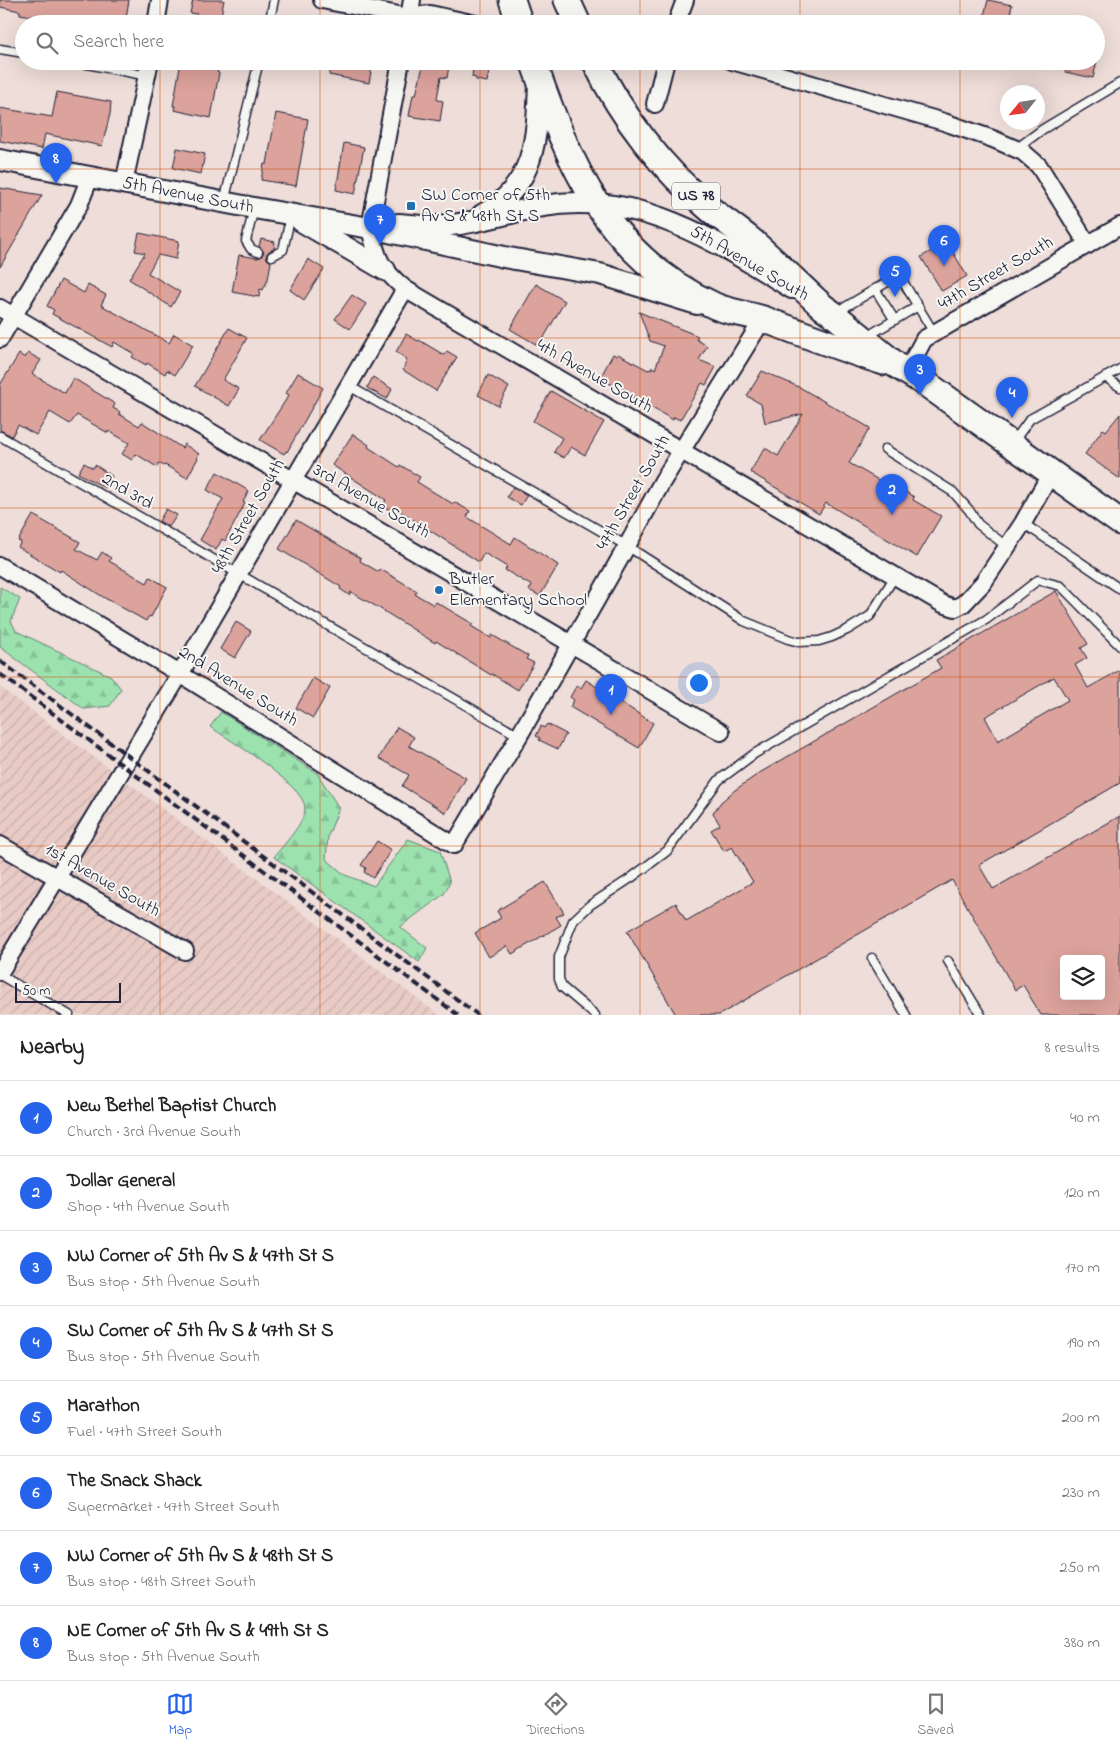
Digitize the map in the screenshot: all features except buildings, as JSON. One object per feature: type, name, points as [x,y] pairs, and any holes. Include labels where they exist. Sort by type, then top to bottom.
[{"type":"main road","points":[[512,0],[517,15]]},
{"type":"main road","points":[[567,0],[574,15]]},
{"type":"main road","name":"US 78","points":[[536,70],[568,152],[596,203],[614,229],[631,248],[651,265],[716,306]]},
{"type":"main road","name":"US 78","points":[[600,70],[611,91],[640,135],[675,175],[711,210],[754,242],[828,311]]},
{"type":"main road","name":"5th Avenue South","points":[[716,306],[763,319],[857,354],[902,368]]},
{"type":"main road","name":"5th Avenue South","points":[[828,311],[902,368],[1120,522]]},
{"type":"street","points":[[158,15],[160,0]]},
{"type":"street","points":[[322,0],[383,15]]},
{"type":"street","points":[[409,15],[412,0]]},
{"type":"street","points":[[679,15],[685,0]]},
{"type":"street","points":[[124,183],[149,70]]},
{"type":"street","points":[[385,270],[376,254],[373,229],[400,70]]},
{"type":"street","points":[[465,223],[484,214],[500,203],[515,189],[526,172],[534,141],[536,70]]},
{"type":"street","points":[[655,104],[664,70]]},
{"type":"street","points":[[763,70],[944,122],[1023,152],[1039,166],[1088,245]]},
{"type":"street","name":"5th Avenue South","points":[[0,160],[224,203],[373,229],[509,258],[600,274],[695,304],[716,306]]},
{"type":"street","points":[[0,339],[7,312],[79,205],[90,177]]},
{"type":"street","name":"5th Avenue South","points":[[373,229],[398,224],[436,226],[465,223],[546,205],[596,203],[634,209],[683,226],[730,250],[828,311]]},
{"type":"street","points":[[290,215],[385,270],[405,289]]},
{"type":"street","name":"47th Street South","points":[[902,368],[924,339],[1120,226]]},
{"type":"street","name":"48th Street South","points":[[0,974],[180,674],[405,289]]},
{"type":"street","name":"4th Avenue South","points":[[405,289],[943,604],[955,608],[963,604],[983,583],[1006,546]]},
{"type":"street","name":"3rd Avenue South","points":[[7,312],[721,732]]},
{"type":"street","name":"47th Street South","points":[[454,845],[520,736],[662,482],[763,319]]},
{"type":"street","points":[[1006,546],[1023,524],[1051,473]]},
{"type":"street","name":"2nd Avenue South","points":[[0,566],[180,674],[454,845]]},
{"type":"street","name":"1st Avenue South","points":[[0,845],[185,952]]},
{"type":"lane","points":[[270,15],[274,0]]},
{"type":"lane","points":[[0,49],[15,52]]},
{"type":"lane","points":[[224,203],[257,70]]},
{"type":"lane","points":[[1016,149],[1043,129],[1120,83]]},
{"type":"lane","points":[[254,208],[246,241],[251,249],[258,252]]},
{"type":"lane","points":[[272,256],[283,250],[290,215]]},
{"type":"lane","points":[[828,311],[875,289],[899,275],[934,333]]},
{"type":"lane","points":[[875,289],[894,319]]},
{"type":"lane","points":[[864,339],[918,306]]},
{"type":"lane","points":[[1011,445],[1030,419],[1120,369]]},
{"type":"lane","points":[[1105,377],[1120,387]]},
{"type":"lane","points":[[349,386],[627,546],[744,621],[764,630],[799,642],[819,641],[832,637],[870,616],[895,576]]},
{"type":"lane","name":"2nd 3rd","points":[[0,436],[520,736]]},
{"type":"lane","points":[[884,449],[953,492],[969,510],[978,524],[1006,546]]},
{"type":"lane","points":[[1023,524],[1120,588]]},
{"type":"lane","points":[[595,1015],[562,987],[559,979],[558,957],[574,921],[590,905],[632,878],[667,851],[719,780],[754,754],[987,619],[1038,580],[1061,586],[1120,646]]},
{"type":"lane","points":[[872,958],[906,1015]]},
{"type":"lane","points":[[948,961],[981,1015]]},
{"type":"lane","points":[[0,974],[68,1015]]},
{"type":"shaded area","points":[[0,687],[439,1015],[0,1015]]},
{"type":"green space","points":[[0,587],[20,599],[11,621],[16,631],[111,676],[121,689],[110,706],[84,709],[0,647]]},
{"type":"green space","points":[[221,712],[317,773],[339,808],[328,836],[326,859],[345,875],[374,886],[408,839],[440,851],[450,882],[444,894],[400,927],[427,948],[419,962],[274,857],[293,834],[304,814],[305,808],[302,799],[293,788],[265,764],[210,727]]},
{"type":"railway","points":[[0,661],[478,1015]]},
{"type":"railway","points":[[0,674],[458,1015]]},
{"type":"place","name":"NE Corner of 5th Av S & 49th St S","points":[[56,184]]},
{"type":"place","name":"SW Corner of 5th Av S & 48th St S","points":[[411,206]]},
{"type":"place","name":"NW Corner of 5th Av S & 48th St S","points":[[380,245]]},
{"type":"place","name":"The Snack Shack","points":[[944,266]]},
{"type":"place","name":"Marathon","points":[[895,297]]},
{"type":"place","name":"NW Corner of 5th Av S & 47th St S","points":[[920,395]]},
{"type":"place","name":"SW Corner of 5th Av S & 47th St S","points":[[1012,418]]},
{"type":"place","name":"Dollar General","points":[[892,515]]},
{"type":"place","name":"Butler Elementary School","points":[[439,590]]},
{"type":"place","name":"New Bethel Baptist Church","points":[[611,715]]}]
